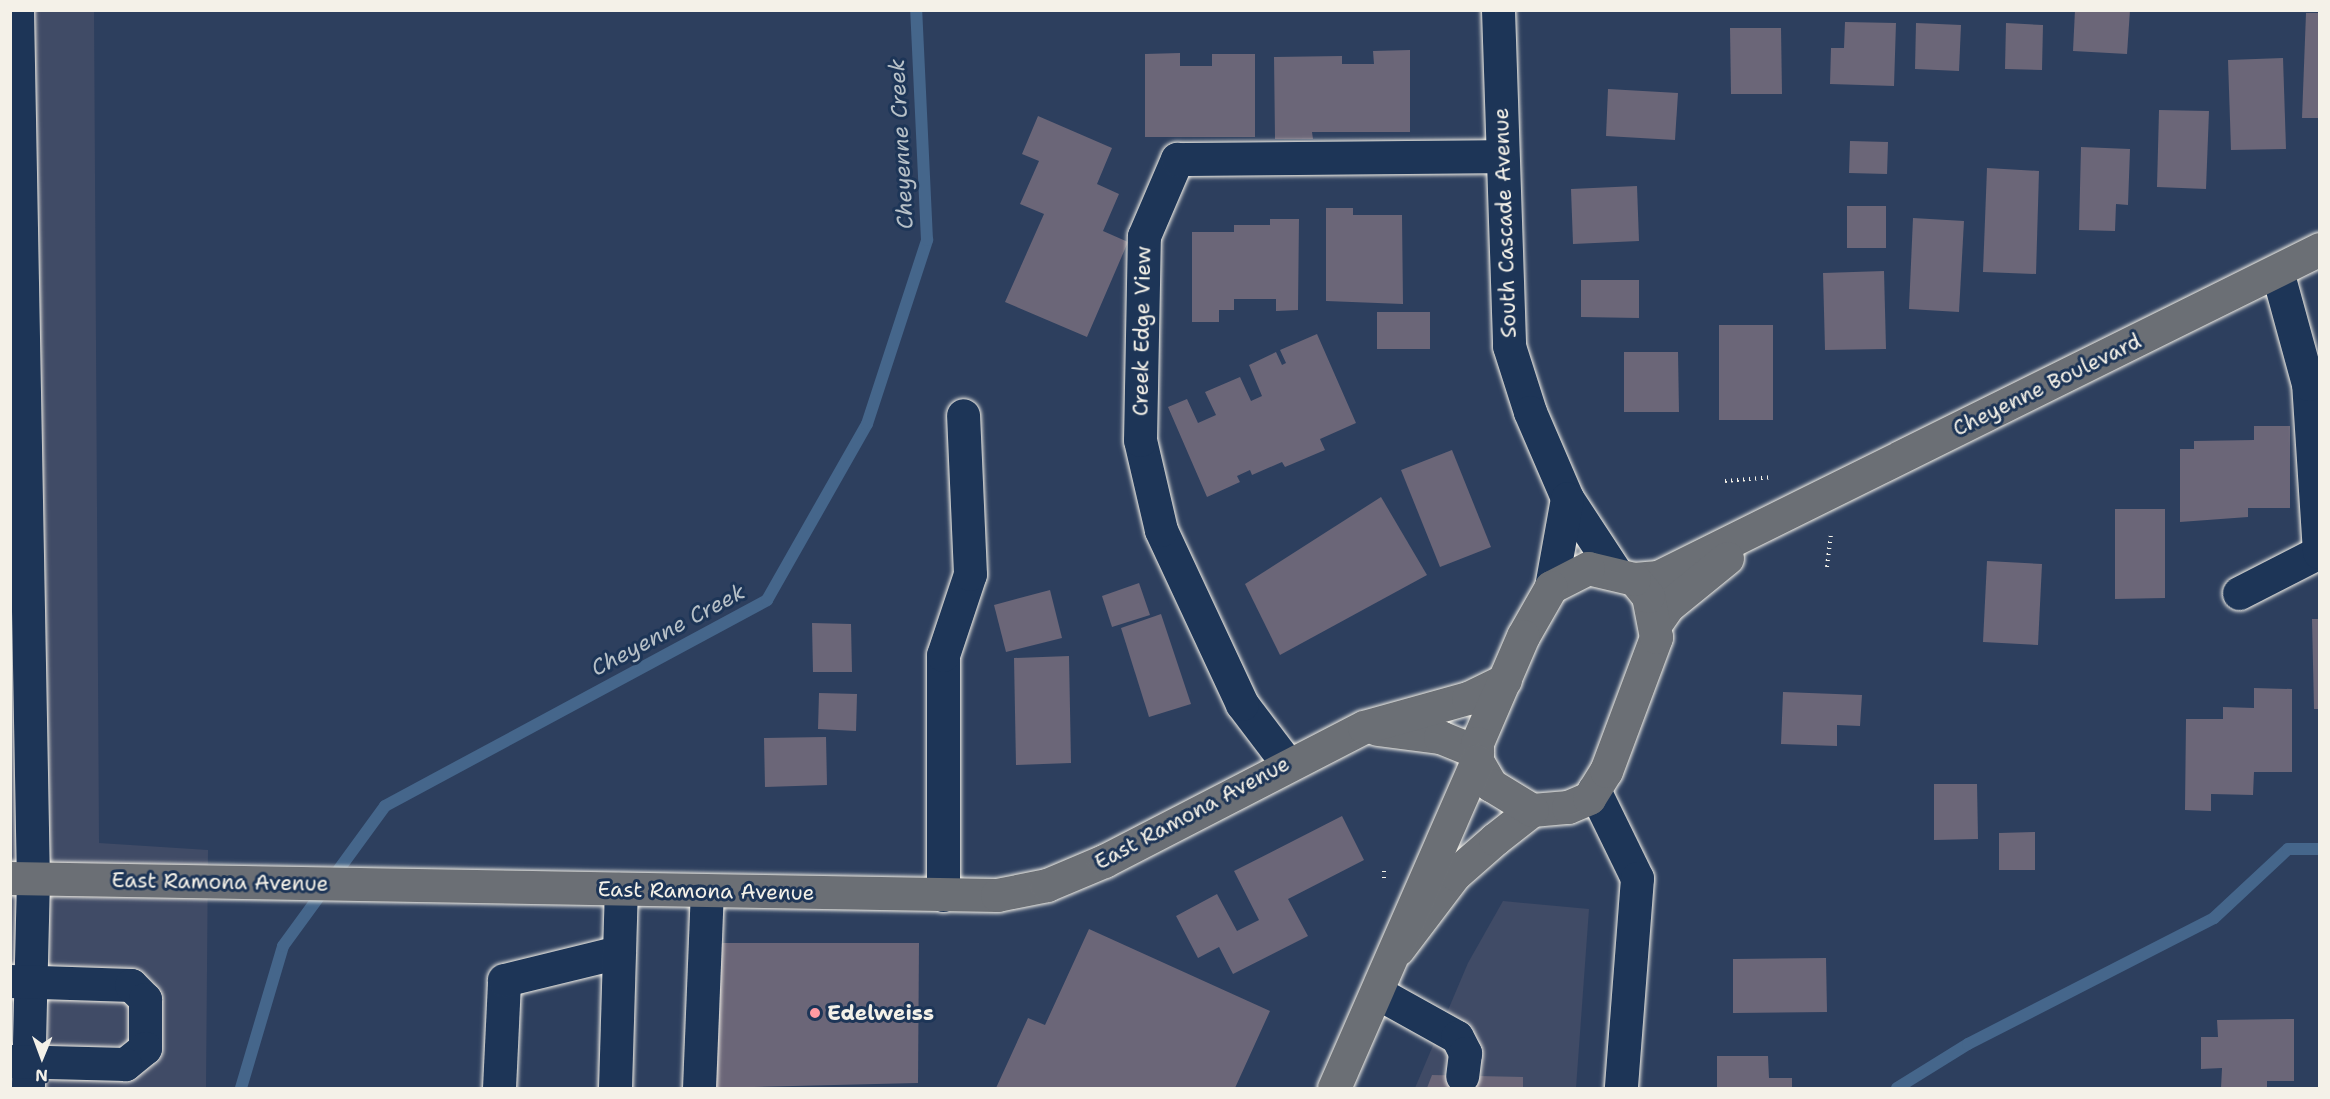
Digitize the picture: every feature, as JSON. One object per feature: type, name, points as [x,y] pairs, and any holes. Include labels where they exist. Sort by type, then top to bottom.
[{"type":"main road","name":"Cheyenne Boulevard","points":[[1775,520],[2319,249]]},
{"type":"main road","points":[[1334,1089],[1398,949],[1451,811],[1477,756],[1505,680],[1551,587],[1588,568],[1625,576],[1658,577],[1775,520]]},
{"type":"main road","points":[[1398,949],[1455,874],[1532,810],[1568,807],[1594,790],[1645,668],[1656,623],[1668,606],[1775,520]]},
{"type":"main road","points":[[1625,576],[1648,596],[1656,623]]},
{"type":"main road","name":"East Ramona Avenue","points":[[22,879],[997,895],[1047,885],[1104,861],[1286,762],[1364,727],[1468,698],[1505,680]]},
{"type":"main road","points":[[1364,727],[1440,737],[1477,756],[1491,785],[1532,810]]},
{"type":"street","points":[[17,10],[17,511],[22,879],[21,981],[23,1070],[125,1064],[145,1048],[146,999],[131,985],[21,981]]},
{"type":"street","name":"South Cascade Avenue","points":[[1498,10],[1500,156],[1509,346],[1530,412],[1567,498],[1625,576]]},
{"type":"street","name":"Creek Edge View","points":[[1286,762],[1242,704],[1161,530],[1140,440],[1144,236],[1177,159],[1500,156]]},
{"type":"street","points":[[2239,593],[2319,552],[2308,384],[2277,271]]},
{"type":"street","points":[[943,895],[943,655],[970,574],[963,415]]},
{"type":"street","points":[[1551,587],[1567,498]]},
{"type":"street","points":[[1594,790],[1619,835],[1637,878],[1621,1089]]},
{"type":"street","points":[[615,1089],[621,889]]},
{"type":"street","points":[[699,1089],[707,891]]},
{"type":"street","points":[[499,1089],[504,980],[619,952]]},
{"type":"street","points":[[1378,993],[1457,1036],[1465,1053],[1462,1076]]},
{"type":"shaded area","points":[[10,11],[94,11],[99,843],[208,850],[206,1088],[11,1088]]},
{"type":"shaded area","points":[[1503,901],[1589,909],[1576,1088],[1415,1088],[1468,963]]},
{"type":"building","points":[[2075,10],[2130,10],[2127,54],[2073,51]]},
{"type":"building","points":[[2306,13],[2320,13],[2320,118],[2302,118]]},
{"type":"building","points":[[1845,22],[1896,23],[1894,86],[1830,84],[1831,48],[1844,48]]},
{"type":"building","points":[[1916,23],[1961,25],[1959,71],[1915,69]]},
{"type":"building","points":[[2006,23],[2043,25],[2042,70],[2005,69]]},
{"type":"building","points":[[1730,28],[1781,28],[1782,94],[1731,94]]},
{"type":"building","points":[[1410,50],[1410,132],[1312,132],[1313,139],[1275,139],[1274,57],[1342,56],[1342,64],[1374,64],[1373,51]]},
{"type":"building","points":[[1180,53],[1180,66],[1212,66],[1212,54],[1255,54],[1255,137],[1145,137],[1145,54]]},
{"type":"building","points":[[2283,58],[2286,149],[2231,150],[2228,60]]},
{"type":"building","points":[[1608,89],[1678,93],[1675,140],[1606,136]]},
{"type":"building","points":[[2159,110],[2209,111],[2206,189],[2157,187]]},
{"type":"building","points":[[1038,116],[1112,148],[1097,184],[1119,194],[1103,231],[1128,242],[1087,337],[1005,302],[1044,214],[1020,204],[1039,161],[1022,154]]},
{"type":"building","points":[[1850,141],[1888,142],[1887,174],[1849,173]]},
{"type":"building","points":[[2081,147],[2130,149],[2128,205],[2116,204],[2115,231],[2079,230]]},
{"type":"building","points":[[1987,168],[2039,171],[2036,274],[1983,272]]},
{"type":"building","points":[[1637,186],[1639,241],[1573,244],[1571,189]]},
{"type":"building","points":[[1847,206],[1886,206],[1886,248],[1847,248]]},
{"type":"building","points":[[1326,208],[1353,208],[1353,215],[1402,215],[1403,304],[1326,301]]},
{"type":"building","points":[[1913,218],[1964,221],[1959,312],[1909,309]]},
{"type":"building","points":[[1270,219],[1299,219],[1298,310],[1276,311],[1276,299],[1234,299],[1234,310],[1219,310],[1219,322],[1192,322],[1192,232],[1234,232],[1234,225],[1270,225]]},
{"type":"building","points":[[1884,271],[1886,349],[1825,350],[1823,273]]},
{"type":"building","points":[[1581,280],[1639,280],[1639,318],[1581,317]]},
{"type":"building","points":[[1377,312],[1430,312],[1430,349],[1377,349]]},
{"type":"building","points":[[1719,325],[1773,325],[1773,420],[1719,420]]},
{"type":"building","points":[[1317,334],[1356,423],[1320,439],[1325,450],[1285,467],[1282,462],[1252,475],[1250,470],[1237,476],[1240,482],[1207,497],[1168,407],[1187,399],[1198,423],[1216,415],[1205,392],[1240,377],[1251,401],[1262,396],[1249,365],[1276,352],[1282,365],[1286,363],[1280,350]]},
{"type":"building","points":[[1624,352],[1678,352],[1679,412],[1624,412]]},
{"type":"building","points":[[2254,426],[2290,426],[2290,508],[2248,508],[2248,517],[2180,522],[2180,449],[2194,449],[2194,441],[2254,440]]},
{"type":"building","points":[[1452,450],[1491,547],[1440,567],[1401,470]]},
{"type":"building","points":[[1381,497],[1427,575],[1280,655],[1245,584]]},
{"type":"building","points":[[2115,509],[2165,509],[2165,598],[2115,599]]},
{"type":"building","points":[[1987,561],[2042,564],[2038,645],[1983,642]]},
{"type":"building","points":[[1139,583],[1150,615],[1112,627],[1102,596]]},
{"type":"building","points":[[1050,590],[1062,638],[1006,652],[994,605]]},
{"type":"building","points":[[1161,614],[1191,704],[1149,717],[1121,628]]},
{"type":"building","points":[[2312,619],[2320,619],[2320,709],[2314,709]]},
{"type":"building","points":[[812,623],[851,624],[852,672],[813,672]]},
{"type":"building","points":[[1069,656],[1071,763],[1016,765],[1014,658]]},
{"type":"building","points":[[2254,688],[2292,689],[2292,772],[2254,772],[2253,795],[2211,794],[2211,811],[2185,810],[2186,719],[2223,719],[2223,707],[2254,708]]},
{"type":"building","points":[[1783,692],[1862,695],[1860,726],[1837,725],[1837,746],[1781,744]]},
{"type":"building","points":[[819,693],[857,694],[856,731],[818,729]]},
{"type":"building","points":[[826,737],[827,785],[765,787],[764,738]]},
{"type":"building","points":[[1934,784],[1977,784],[1978,839],[1934,840]]},
{"type":"building","points":[[1342,816],[1364,860],[1288,899],[1308,936],[1233,974],[1219,947],[1198,958],[1176,916],[1217,894],[1237,931],[1259,920],[1234,871]]},
{"type":"building","points":[[2035,832],[2035,870],[1999,870],[1999,833]]},
{"type":"building","points":[[1089,929],[1270,1011],[1235,1088],[996,1088],[1028,1018],[1045,1025]]},
{"type":"building","name":"Edelweiss","points":[[713,943],[919,943],[918,1083],[712,1088]]},
{"type":"building","points":[[1826,958],[1827,1012],[1733,1013],[1733,959]]},
{"type":"building","points":[[2294,1019],[2294,1081],[2267,1081],[2267,1088],[2221,1088],[2222,1068],[2201,1069],[2201,1037],[2218,1037],[2217,1020]]},
{"type":"building","points":[[1717,1056],[1768,1056],[1769,1078],[1792,1078],[1792,1088],[1717,1088]]},
{"type":"building","points":[[1432,1075],[1523,1077],[1523,1088],[1427,1088]]},
{"type":"waterway","name":"Cheyenne Creek","points":[[241,1088],[283,946],[385,806],[767,600],[867,424],[927,240],[916,10]]},
{"type":"waterway","points":[[1897,1088],[1968,1044],[2214,918],[2288,849],[2320,849]]},
{"type":"place","name":"Edelweiss","points":[[815,1013]]}]
